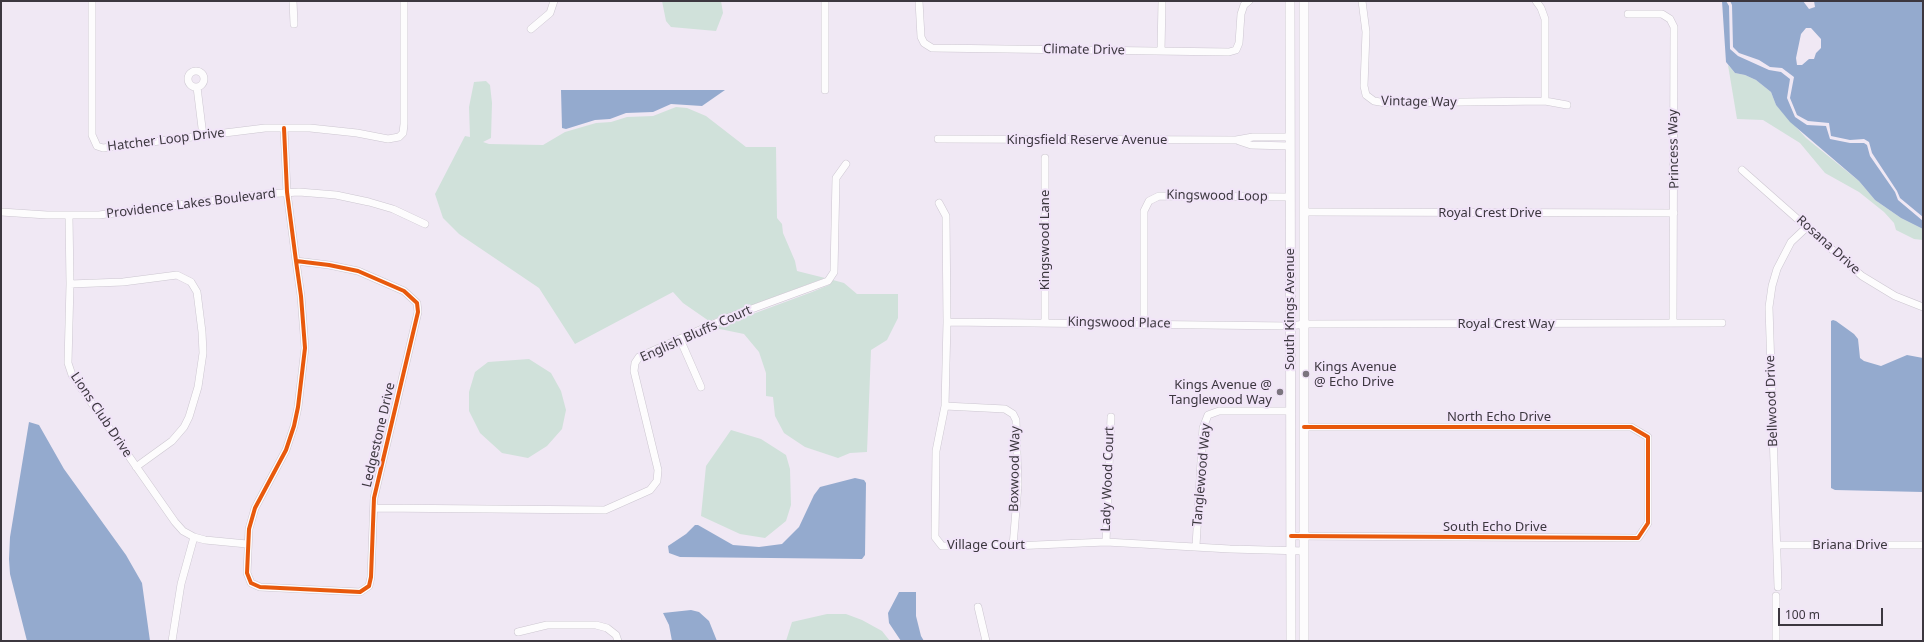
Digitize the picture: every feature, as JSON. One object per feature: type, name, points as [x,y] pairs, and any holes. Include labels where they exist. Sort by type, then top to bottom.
[{"type":"main road","name":"South Kings Avenue","points":[[1290,1],[1291,641]]},
{"type":"main road","name":"South Kings Avenue","points":[[1304,1],[1304,641]]},
{"type":"street","name":"Hatcher Loop Drive","points":[[92,1],[92,135],[97,146],[103,148],[247,130],[284,128],[333,130],[388,139],[399,137],[403,133],[404,124],[404,1]]},
{"type":"street","points":[[293,1],[294,24]]},
{"type":"street","points":[[531,29],[550,13],[554,1]]},
{"type":"street","points":[[825,1],[826,90]]},
{"type":"street","name":"Climate Drive","points":[[919,1],[921,37],[924,43],[932,48],[1229,52],[1236,50],[1239,44],[1240,14],[1244,5],[1249,1]]},
{"type":"street","points":[[1161,51],[1162,1]]},
{"type":"street","name":"Vintage Way","points":[[1362,1],[1366,32],[1364,86],[1366,95],[1374,101],[1386,103],[1545,101],[1567,105]]},
{"type":"street","points":[[1536,1],[1541,8],[1545,19],[1545,101]]},
{"type":"street","name":"Princess Way","points":[[1628,14],[1662,14],[1670,19],[1674,27],[1673,323]]},
{"type":"street","points":[[197,87],[203,136]]},
{"type":"street","points":[[284,128],[287,192]]},
{"type":"street","name":"Kingsfield Reserve Avenue","points":[[938,139],[1236,140],[1253,137],[1290,141]]},
{"type":"street","name":"Kingswood Lane","points":[[1045,158],[1045,322]]},
{"type":"street","name":"English Bluffs Court","points":[[374,508],[605,510],[650,490],[657,481],[658,470],[634,371],[635,363],[639,357],[727,318],[828,281],[834,272],[836,178],[846,164]]},
{"type":"street","name":"Rosana Drive","points":[[1742,170],[1808,226],[1862,276],[1895,296],[1923,307]]},
{"type":"street","name":"Providence Lakes Boulevard","points":[[1,212],[69,216],[129,212],[287,192],[324,194],[358,199],[393,210],[425,224]]},
{"type":"street","name":"Ledgestone Drive","points":[[287,192],[296,261],[301,296],[305,348],[298,407],[286,450],[255,508],[249,529],[247,544],[248,577],[251,583],[256,586],[360,592],[369,586],[371,577],[374,498],[418,312],[417,303],[404,291],[363,273],[328,265],[296,261]]},
{"type":"street","name":"Kingswood Loop","points":[[1144,323],[1144,211],[1146,206],[1153,198],[1158,196],[1290,197]]},
{"type":"street","name":"Village Court","points":[[939,203],[946,216],[947,322],[945,406],[936,451],[935,537],[942,546],[1013,546],[1106,542],[1230,549],[1304,551]]},
{"type":"street","name":"Royal Crest Drive","points":[[1304,212],[1674,213]]},
{"type":"street","name":"Lions Club Drive","points":[[69,216],[70,284],[68,363],[72,375],[174,522],[183,531],[194,537],[205,540],[247,544]]},
{"type":"street","name":"Bellwood Drive","points":[[1778,587],[1769,307],[1772,286],[1778,269],[1791,242],[1808,226]]},
{"type":"street","points":[[70,284],[123,282],[177,275],[191,282],[197,292],[203,353],[198,387],[189,417],[184,428],[172,441],[136,466]]},
{"type":"street","name":"Kingswood Place","points":[[947,322],[1144,323],[1290,326]]},
{"type":"street","name":"Royal Crest Way","points":[[1290,326],[1305,324],[1722,323]]},
{"type":"street","points":[[680,339],[701,388]]},
{"type":"street","name":"Boxwood Way","points":[[945,406],[1005,409],[1013,414],[1018,430],[1018,485],[1013,546]]},
{"type":"street","name":"Tanglewood Way","points":[[1196,546],[1203,428],[1208,415],[1219,411],[1291,411]]},
{"type":"street","name":"Lady Wood Court","points":[[1106,542],[1111,417]]},
{"type":"street","name":"North Echo Drive","points":[[1304,428],[1632,427],[1648,437],[1648,480]]},
{"type":"street","name":"South Echo Drive","points":[[1291,536],[1638,538],[1648,523],[1648,480]]},
{"type":"street","points":[[172,641],[181,584],[194,537]]},
{"type":"street","name":"Briana Drive","points":[[1776,545],[1923,545]]},
{"type":"street","points":[[1776,596],[1776,641]]},
{"type":"street","points":[[978,607],[986,641]]},
{"type":"street","points":[[518,632],[547,625],[596,625],[607,628],[616,635],[618,641]]},
{"type":"shaded area","points":[[662,1],[721,1],[723,13],[716,31],[671,27],[666,21]]},
{"type":"shaded area","points":[[1728,65],[1735,73],[1745,75],[1756,80],[1771,92],[1776,105],[1806,138],[1859,181],[1875,200],[1901,218],[1923,229],[1923,240],[1914,239],[1896,230],[1894,223],[1884,212],[1859,192],[1825,173],[1800,143],[1763,120],[1737,119]]},
{"type":"shaded area","points":[[486,81],[490,85],[492,103],[491,138],[483,142],[489,144],[543,145],[565,132],[596,123],[611,122],[627,117],[653,116],[676,107],[687,108],[706,116],[746,147],[776,147],[777,218],[782,224],[783,233],[795,261],[797,271],[825,278],[709,321],[683,303],[673,292],[575,344],[539,288],[459,234],[443,218],[435,194],[465,136],[470,137],[469,107],[474,82]]},
{"type":"shaded area","points":[[833,280],[844,283],[857,294],[898,294],[898,318],[887,340],[871,350],[867,452],[850,453],[838,458],[805,447],[784,433],[775,416],[773,397],[766,396],[766,373],[759,352],[744,334],[715,328],[812,292],[829,285]]},
{"type":"shaded area","points":[[529,359],[551,373],[561,391],[566,410],[562,429],[547,446],[528,458],[502,453],[480,433],[469,411],[469,392],[475,372],[488,362]]},
{"type":"shaded area","points":[[731,430],[761,439],[786,455],[790,469],[791,505],[786,521],[765,538],[740,534],[701,516],[706,466]]},
{"type":"shaded area","points":[[827,614],[846,614],[862,620],[882,631],[890,641],[786,641],[792,622]]},
{"type":"water","points":[[1722,1],[1726,1],[1729,6],[1730,49],[1738,56],[1769,70],[1781,72],[1790,79],[1787,98],[1795,117],[1807,125],[1826,126],[1830,139],[1850,143],[1864,143],[1867,145],[1870,156],[1895,192],[1898,200],[1923,221],[1923,229],[1901,218],[1875,200],[1859,181],[1790,122],[1776,105],[1771,92],[1756,80],[1745,75],[1735,73],[1726,62]]},
{"type":"water","points":[[1730,1],[1803,1],[1809,9],[1815,7],[1814,1],[1923,1],[1923,217],[1900,198],[1872,153],[1869,142],[1864,139],[1850,140],[1831,136],[1829,123],[1808,121],[1797,115],[1790,98],[1794,77],[1782,68],[1770,67],[1759,60],[1739,53],[1733,47],[1732,5]],"holes":[[[1806,28],[1811,28],[1821,39],[1821,48],[1816,53],[1814,59],[1809,59],[1802,65],[1797,65],[1796,58],[1801,34]]]},
{"type":"water","points":[[561,90],[725,90],[702,106],[671,104],[653,112],[626,113],[610,119],[595,120],[566,129],[562,128]]},
{"type":"water","points":[[1833,320],[1854,334],[1858,339],[1860,358],[1864,361],[1881,366],[1907,355],[1923,358],[1923,492],[1835,490],[1831,488],[1831,321]]},
{"type":"water","points":[[29,422],[39,425],[64,469],[126,555],[142,583],[150,641],[27,641],[10,574],[9,559],[10,537]]},
{"type":"water","points":[[855,478],[864,480],[866,483],[865,555],[862,559],[680,557],[669,553],[668,546],[686,534],[695,525],[698,525],[733,545],[759,547],[782,544],[799,527],[814,495],[820,487]]},
{"type":"water","points":[[899,592],[916,592],[916,616],[921,636],[924,641],[901,641],[889,623],[888,613]]},
{"type":"water","points":[[691,610],[699,612],[709,621],[717,641],[672,641],[669,625],[663,613]]},
{"type":"cycle path","points":[[284,128],[287,192],[296,261],[301,296],[305,348],[298,407],[294,426],[286,450],[255,508],[249,529],[247,573],[251,583],[260,587],[360,592],[369,586],[371,577],[374,498],[418,312],[417,303],[404,291],[358,271],[329,265],[296,261]]},
{"type":"cycle path","points":[[1291,536],[1638,538],[1648,523],[1648,437],[1631,427],[1304,427]]},
{"type":"place","name":"Kings Avenue @ Echo Drive","points":[[1306,374]]},
{"type":"place","name":"Kings Avenue @ Tanglewood Way","points":[[1280,392]]}]
